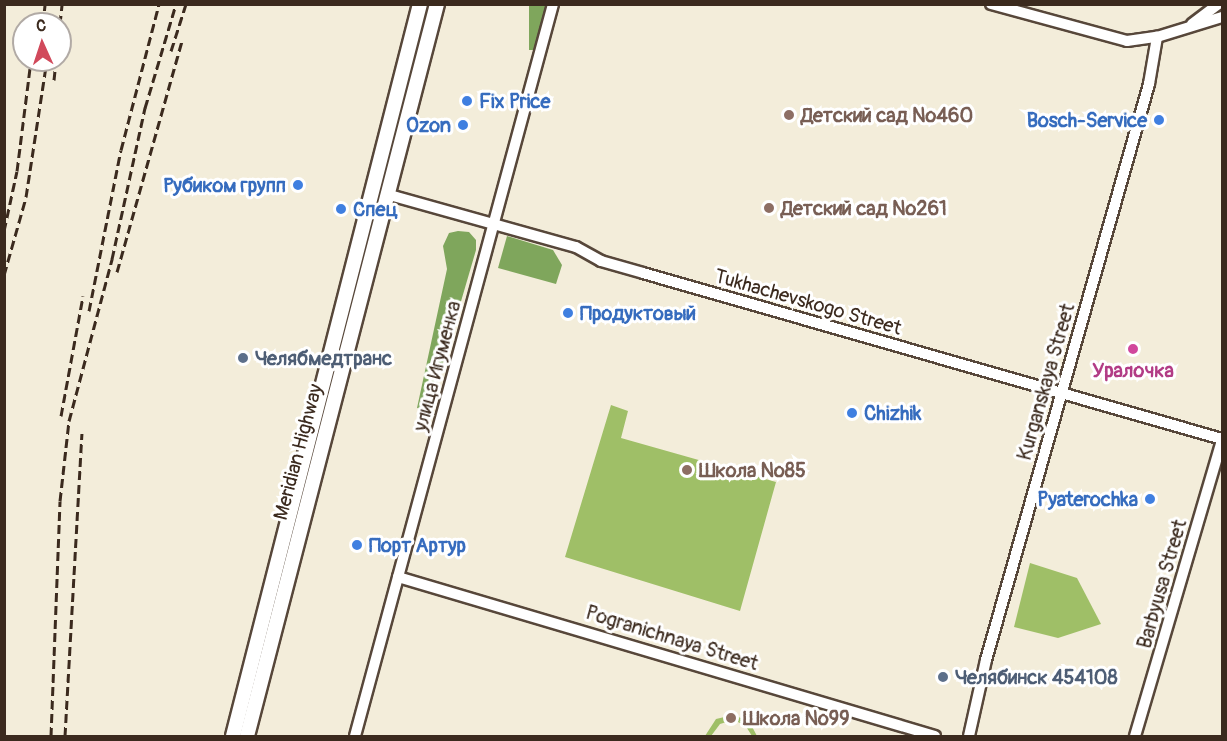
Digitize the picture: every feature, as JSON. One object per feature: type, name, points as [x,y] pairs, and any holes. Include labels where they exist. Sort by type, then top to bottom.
[{"type":"main road","name":"Meridian Highway","points":[[233,736],[420,4]]},
{"type":"main road","name":"Meridian Highway","points":[[247,736],[437,4]]},
{"type":"street","name":"улица Игуменка","points":[[355,736],[554,4]]},
{"type":"street","points":[[991,4],[1127,41],[1157,38],[1222,17]]},
{"type":"street","points":[[1182,31],[1219,4]]},
{"type":"street","name":"Kurganskaya Street","points":[[969,736],[1061,395],[1149,84],[1157,38]]},
{"type":"street","name":"Tukhachevskogo Street","points":[[386,194],[576,247],[612,264],[1222,440]]},
{"type":"street","name":"Barbyusa Street","points":[[1136,736],[1220,460],[1222,440]]},
{"type":"street","name":"Pogranichnaya Street","points":[[399,577],[929,736]]},
{"type":"green space","points":[[529,5],[547,5],[547,50],[529,50]]},
{"type":"green space","points":[[469,232],[476,240],[476,250],[429,411],[417,408],[447,269],[443,246],[449,233]]},
{"type":"green space","points":[[507,236],[553,250],[562,265],[556,284],[498,268]]},
{"type":"green space","points":[[611,405],[628,411],[621,438],[776,482],[740,611],[565,557]]},
{"type":"green space","points":[[1030,563],[1077,578],[1101,624],[1058,638],[1014,627]]},
{"type":"green space","points":[[733,715],[749,721],[757,736],[752,736],[745,725],[733,720],[720,724],[711,736],[705,736],[716,719]]},
{"type":"railway","points":[[44,12],[45,4]]},
{"type":"railway","points":[[61,12],[62,4]]},
{"type":"railway","points":[[89,311],[121,150],[159,4]]},
{"type":"railway","points":[[51,736],[60,501],[69,421],[112,259],[145,108],[176,4]]},
{"type":"railway","points":[[171,51],[186,4]]},
{"type":"railway","points":[[117,272],[182,40]]},
{"type":"railway","points":[[4,231],[17,171],[29,72]]},
{"type":"railway","points":[[4,275],[26,197],[45,72]]},
{"type":"railway","points":[[54,80],[55,72]]},
{"type":"railway","points":[[61,416],[83,296]]},
{"type":"railway","points":[[65,736],[82,433]]},
{"type":"place","name":"Fix Price","points":[[467,101]]},
{"type":"place","name":"Детский сад №460","points":[[789,115]]},
{"type":"place","name":"Bosch-Service","points":[[1159,120]]},
{"type":"place","name":"Ozon","points":[[463,125]]},
{"type":"place","name":"Рубиком групп","points":[[298,185]]},
{"type":"place","name":"Детский сад №261","points":[[769,208]]},
{"type":"place","name":"Спец","points":[[341,209]]},
{"type":"place","name":"Продуктовый","points":[[568,313]]},
{"type":"place","name":"Уралочка","points":[[1133,349]]},
{"type":"place","name":"Челябмедтранс","points":[[243,358]]},
{"type":"place","name":"Chizhik","points":[[852,413]]},
{"type":"place","name":"Школа №85","points":[[687,470]]},
{"type":"place","name":"Pyaterochka","points":[[1150,499]]},
{"type":"place","name":"Порт Артур","points":[[357,545]]},
{"type":"place","name":"Челябинск 454108","points":[[943,677]]},
{"type":"place","name":"Школа №99","points":[[731,718]]}]
